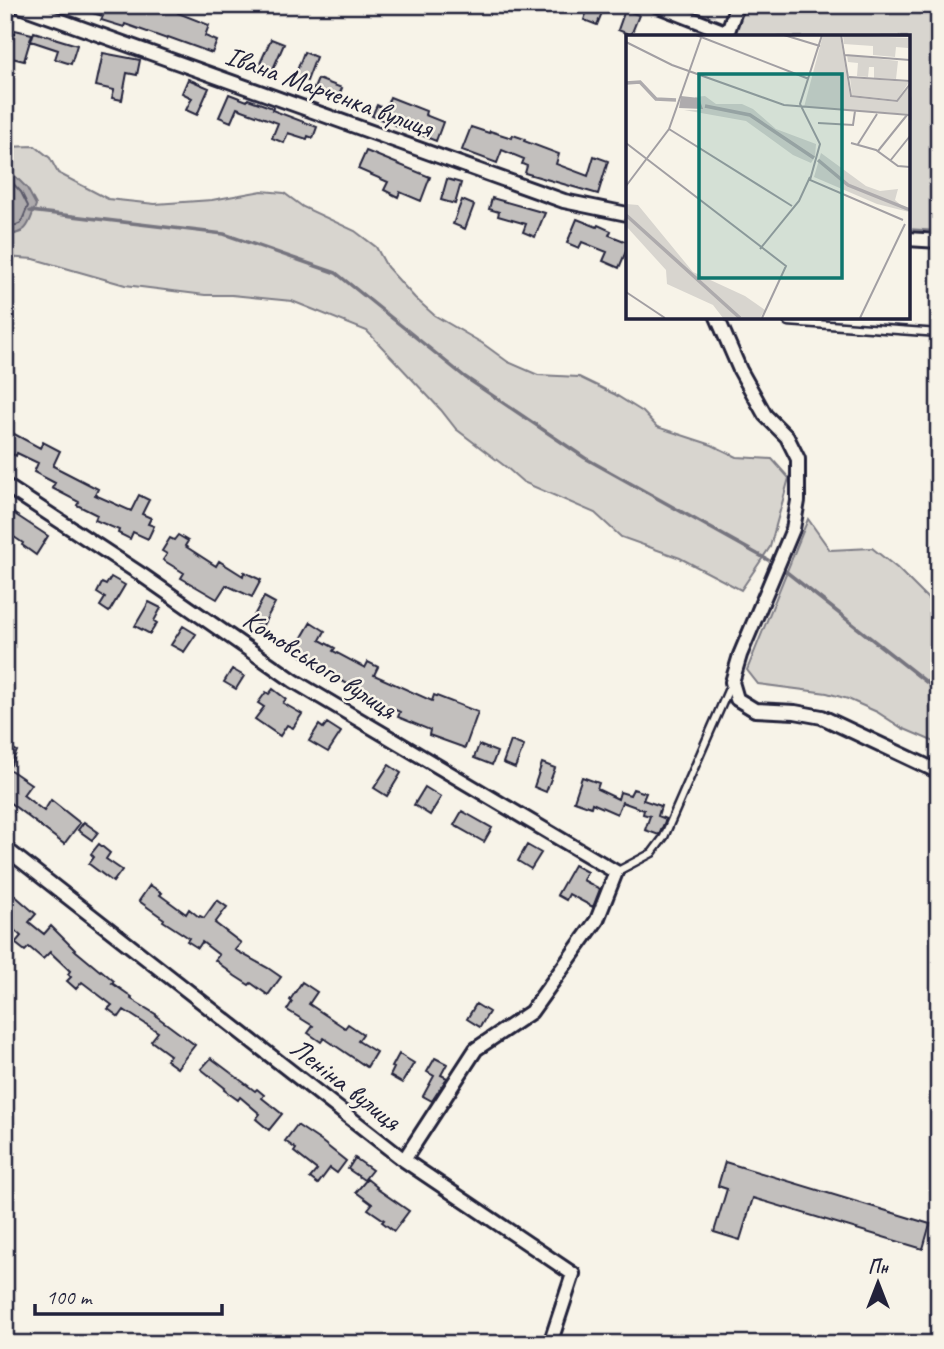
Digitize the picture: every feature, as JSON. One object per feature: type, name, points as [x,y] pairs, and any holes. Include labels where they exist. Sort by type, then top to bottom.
[{"type":"street","name":"Івана Марченка вулиця","points":[[17,5],[564,201],[626,214]]},
{"type":"street","points":[[656,5],[727,35],[737,5]]},
{"type":"street","points":[[909,239],[939,241]]},
{"type":"street","points":[[717,318],[765,415],[787,437],[797,459],[798,501],[793,528],[740,655],[732,682],[737,699],[755,710],[795,712],[822,717],[939,772]]},
{"type":"street","name":"Котовського вулиця","points":[[5,485],[142,575],[294,681],[617,872]]},
{"type":"street","name":"Леніна вулиця","points":[[5,848],[404,1160],[476,1049],[531,1012],[597,920],[617,872]]},
{"type":"street","points":[[404,1160],[573,1274],[550,1344]]},
{"type":"lane","points":[[788,322],[939,332]]},
{"type":"lane","points":[[617,872],[652,853],[664,837],[732,682]]},
{"type":"shaded area","points":[[742,5],[939,5],[939,231],[909,229],[909,35],[732,35]]},
{"type":"shaded area","points":[[35,146],[50,158],[58,173],[108,199],[155,204],[212,200],[262,191],[284,193],[303,207],[355,231],[376,247],[387,267],[434,315],[508,362],[538,375],[579,377],[643,412],[657,427],[712,445],[737,457],[772,459],[789,478],[770,547],[741,590],[680,558],[621,537],[595,513],[523,482],[456,429],[367,331],[292,301],[205,295],[125,285],[34,259],[5,257],[5,237],[21,232],[10,169],[5,166],[5,147]]},
{"type":"shaded area","points":[[808,519],[830,550],[872,548],[897,568],[939,610],[939,744],[848,699],[827,693],[758,684],[747,670]]},
{"type":"water","points":[[5,166],[27,188],[36,205],[27,227],[5,237]]},
{"type":"building","points":[[75,5],[123,5],[138,10],[140,5],[181,5],[178,13],[209,25],[205,36],[217,41],[212,53],[125,24],[124,27],[101,20],[103,16],[75,8]]},
{"type":"building","points":[[589,5],[605,5],[597,25],[584,20]]},
{"type":"building","points":[[625,10],[639,15],[631,35],[618,30]]},
{"type":"building","points":[[15,30],[32,34],[24,61],[8,57]]},
{"type":"building","points":[[34,32],[77,45],[71,64],[55,59],[58,50],[31,41]]},
{"type":"building","points":[[271,39],[284,44],[270,76],[257,70]]},
{"type":"building","points":[[304,52],[316,57],[307,81],[295,76]]},
{"type":"building","points":[[103,53],[140,60],[137,75],[127,73],[122,100],[112,98],[114,90],[96,86]]},
{"type":"building","points":[[188,79],[209,88],[197,115],[186,110],[192,98],[182,93]]},
{"type":"building","points":[[318,79],[342,88],[337,100],[313,91]]},
{"type":"building","points":[[229,94],[273,108],[272,110],[317,127],[313,138],[308,136],[307,139],[288,133],[284,143],[272,138],[278,123],[237,108],[231,122],[219,117]]},
{"type":"building","points":[[390,97],[426,111],[425,115],[443,122],[436,141],[372,116],[377,105],[385,109]]},
{"type":"building","points":[[471,127],[525,139],[524,141],[559,154],[556,164],[588,176],[594,156],[608,161],[598,194],[525,173],[527,166],[522,164],[524,159],[502,150],[497,163],[462,150]]},
{"type":"building","points":[[366,151],[430,177],[421,201],[400,192],[398,197],[384,190],[388,182],[358,169]]},
{"type":"building","points":[[447,179],[461,183],[455,204],[441,200]]},
{"type":"building","points":[[492,198],[545,213],[535,237],[523,232],[526,224],[498,216],[499,212],[489,209]]},
{"type":"building","points":[[462,200],[474,205],[465,229],[453,224]]},
{"type":"building","points":[[577,219],[611,231],[609,235],[626,242],[626,251],[619,268],[603,261],[607,252],[582,242],[579,248],[567,243]]},
{"type":"building","points":[[5,429],[40,448],[43,442],[60,451],[53,466],[98,489],[95,495],[131,511],[139,495],[149,500],[142,514],[151,518],[148,524],[154,526],[148,539],[133,532],[130,539],[118,533],[119,530],[95,520],[97,515],[77,505],[79,502],[52,488],[55,483],[34,472],[38,463],[17,453],[16,456],[5,451]]},
{"type":"building","points":[[10,511],[48,536],[36,555],[5,531],[5,519]]},
{"type":"building","points":[[178,535],[188,541],[185,546],[216,566],[219,561],[243,576],[244,572],[261,580],[252,597],[226,585],[217,599],[181,578],[184,573],[163,560],[167,554],[162,551],[170,538],[174,540]]},
{"type":"building","points":[[111,577],[125,585],[109,612],[100,606],[105,598],[97,593],[102,583],[106,585]]},
{"type":"building","points":[[264,597],[275,603],[262,627],[251,621]]},
{"type":"building","points":[[149,602],[161,608],[154,621],[157,623],[150,634],[135,626]]},
{"type":"building","points":[[311,622],[325,631],[320,640],[335,648],[333,651],[365,668],[368,662],[378,667],[374,675],[432,701],[434,695],[478,712],[465,748],[429,735],[430,730],[398,717],[400,712],[353,690],[355,688],[294,651]]},
{"type":"building","points":[[183,626],[196,634],[184,652],[171,645]]},
{"type":"building","points":[[232,669],[244,676],[236,689],[224,682]]},
{"type":"building","points":[[273,689],[286,699],[283,703],[302,714],[293,728],[287,725],[280,736],[255,719],[264,707],[258,703],[266,692],[269,694]]},
{"type":"building","points":[[327,723],[341,732],[328,752],[309,741],[319,725],[323,728]]},
{"type":"building","points":[[511,741],[524,746],[515,768],[503,763]]},
{"type":"building","points":[[5,745],[17,751],[9,769],[31,784],[23,795],[44,811],[51,800],[80,823],[64,844],[5,799]]},
{"type":"building","points":[[479,745],[497,752],[492,765],[474,758]]},
{"type":"building","points":[[542,763],[555,768],[546,792],[534,787]]},
{"type":"building","points":[[389,765],[401,773],[387,796],[374,788]]},
{"type":"building","points":[[582,777],[599,783],[597,789],[618,799],[620,792],[630,795],[633,789],[646,793],[643,800],[661,806],[658,816],[666,819],[659,835],[645,830],[650,816],[643,814],[644,810],[622,802],[617,814],[592,803],[591,807],[574,801]]},
{"type":"building","points":[[425,787],[441,797],[430,815],[414,805]]},
{"type":"building","points":[[462,811],[492,828],[484,842],[454,825]]},
{"type":"building","points":[[84,822],[98,832],[92,840],[78,830]]},
{"type":"building","points":[[99,844],[110,853],[106,859],[122,870],[113,882],[89,864],[94,857],[91,854]]},
{"type":"building","points":[[527,845],[541,853],[531,869],[518,861]]},
{"type":"building","points":[[574,865],[587,872],[583,880],[600,889],[593,907],[569,894],[566,900],[557,895]]},
{"type":"building","points":[[150,885],[186,914],[189,909],[204,918],[217,900],[227,907],[215,923],[241,943],[235,950],[281,977],[268,995],[235,976],[215,960],[219,955],[202,942],[198,948],[187,941],[189,938],[139,901]]},
{"type":"building","points":[[5,887],[36,914],[29,922],[44,934],[51,926],[76,951],[114,981],[112,983],[132,997],[131,999],[157,1015],[195,1045],[177,1068],[166,1060],[170,1055],[151,1041],[158,1032],[124,1010],[119,1017],[108,1009],[112,1005],[82,982],[76,989],[67,981],[71,977],[68,974],[70,971],[50,952],[43,959],[29,947],[25,951],[15,943],[21,936],[5,922]]},
{"type":"building","points":[[302,982],[317,992],[309,1004],[345,1028],[348,1024],[363,1034],[358,1041],[376,1052],[367,1067],[324,1038],[321,1042],[308,1033],[313,1026],[287,1010]]},
{"type":"building","points":[[476,1004],[489,1012],[480,1027],[467,1019]]},
{"type":"building","points":[[399,1054],[414,1063],[402,1083],[390,1076]]},
{"type":"building","points":[[211,1058],[255,1091],[257,1089],[264,1095],[262,1098],[282,1114],[269,1130],[256,1119],[260,1114],[240,1097],[238,1100],[224,1090],[225,1088],[201,1069]]},
{"type":"building","points":[[435,1058],[447,1064],[441,1075],[447,1078],[432,1101],[423,1096],[434,1076],[427,1072]]},
{"type":"building","points":[[297,1125],[346,1161],[337,1173],[330,1168],[318,1184],[310,1178],[317,1170],[294,1152],[296,1149],[285,1141]]},
{"type":"building","points":[[355,1158],[372,1170],[364,1180],[348,1169]]},
{"type":"building","points":[[725,1162],[930,1224],[923,1249],[753,1198],[740,1240],[714,1232],[727,1189],[718,1186]]},
{"type":"building","points":[[367,1179],[409,1211],[394,1231],[368,1209],[372,1204],[356,1192]]},
{"type":"waterway","points":[[30,211],[224,234],[336,273],[465,377],[585,458],[768,560]]},
{"type":"waterway","points":[[784,570],[939,692]]}]
